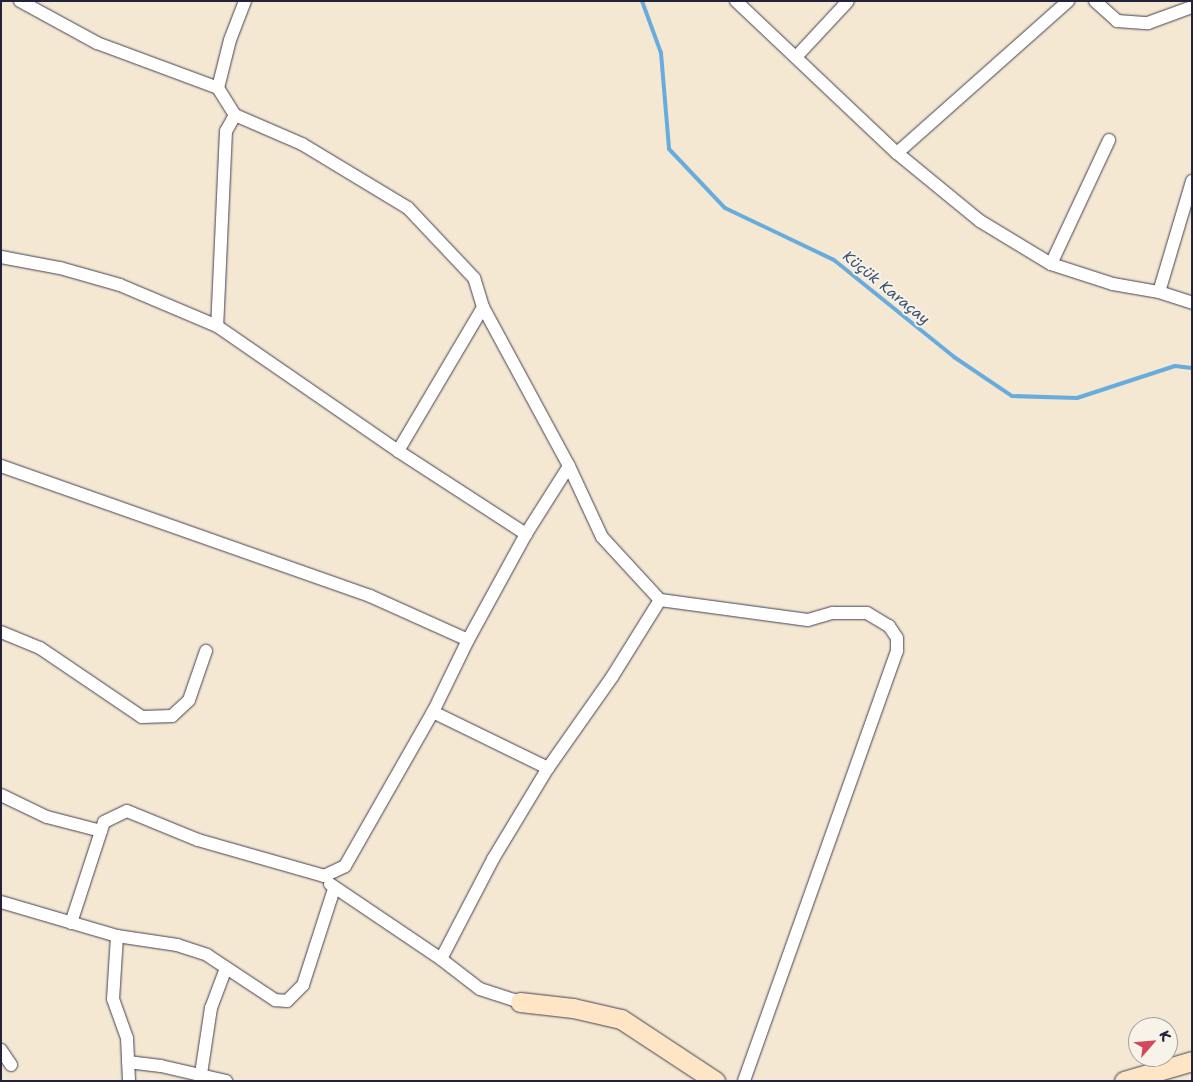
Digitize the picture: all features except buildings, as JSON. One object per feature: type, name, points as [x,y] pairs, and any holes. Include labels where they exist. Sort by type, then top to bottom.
[{"type":"street","points":[[20,1],[97,43],[218,88],[235,115],[302,144],[408,208],[474,278],[483,307],[569,466],[602,537],[660,600],[808,620],[833,613],[867,613],[889,626],[897,638],[897,651],[744,1081]]},
{"type":"street","points":[[218,88],[230,40],[245,1]]},
{"type":"street","points":[[736,1],[897,153],[980,221],[1050,264],[1113,284],[1159,292],[1192,303]]},
{"type":"street","points":[[796,57],[848,1]]},
{"type":"street","points":[[897,153],[1068,1]]},
{"type":"street","points":[[1095,1],[1117,21],[1148,24],[1192,7]]},
{"type":"street","points":[[217,326],[226,131],[235,115]]},
{"type":"street","points":[[1050,264],[1109,140]]},
{"type":"street","points":[[1159,292],[1192,181]]},
{"type":"street","points":[[1,258],[60,268],[120,285],[217,326],[398,451],[526,534]]},
{"type":"street","points":[[398,451],[483,307]]},
{"type":"street","points":[[1,466],[370,596],[468,640]]},
{"type":"street","points":[[324,876],[345,866],[433,712],[468,640],[526,534],[569,466]]},
{"type":"street","points":[[441,958],[493,859],[548,768],[612,677],[660,600]]},
{"type":"street","points":[[1,632],[40,648],[142,717],[172,716],[189,700],[206,651]]},
{"type":"street","points":[[433,712],[548,768]]},
{"type":"street","points":[[1,796],[47,816],[100,831]]},
{"type":"street","points":[[71,923],[104,822],[127,811],[198,840],[324,876],[334,889],[441,958],[480,989],[520,1002],[573,1008],[621,1019],[715,1081]]},
{"type":"street","points":[[1,902],[117,936],[178,945],[207,955],[275,1000],[287,1001],[302,985],[334,889]]},
{"type":"street","points":[[117,936],[113,999],[127,1038],[129,1081]]},
{"type":"street","points":[[201,1074],[211,1008],[226,968]]},
{"type":"street","points":[[1,1050],[11,1065]]},
{"type":"street","points":[[1124,1081],[1192,1061]]},
{"type":"street","points":[[128,1062],[201,1074],[226,1081]]},
{"type":"waterway","name":"Küçük Karaçay","points":[[642,1],[661,53],[669,149],[725,208],[834,260],[954,357],[1012,396],[1077,398],[1175,366],[1192,368]]}]
